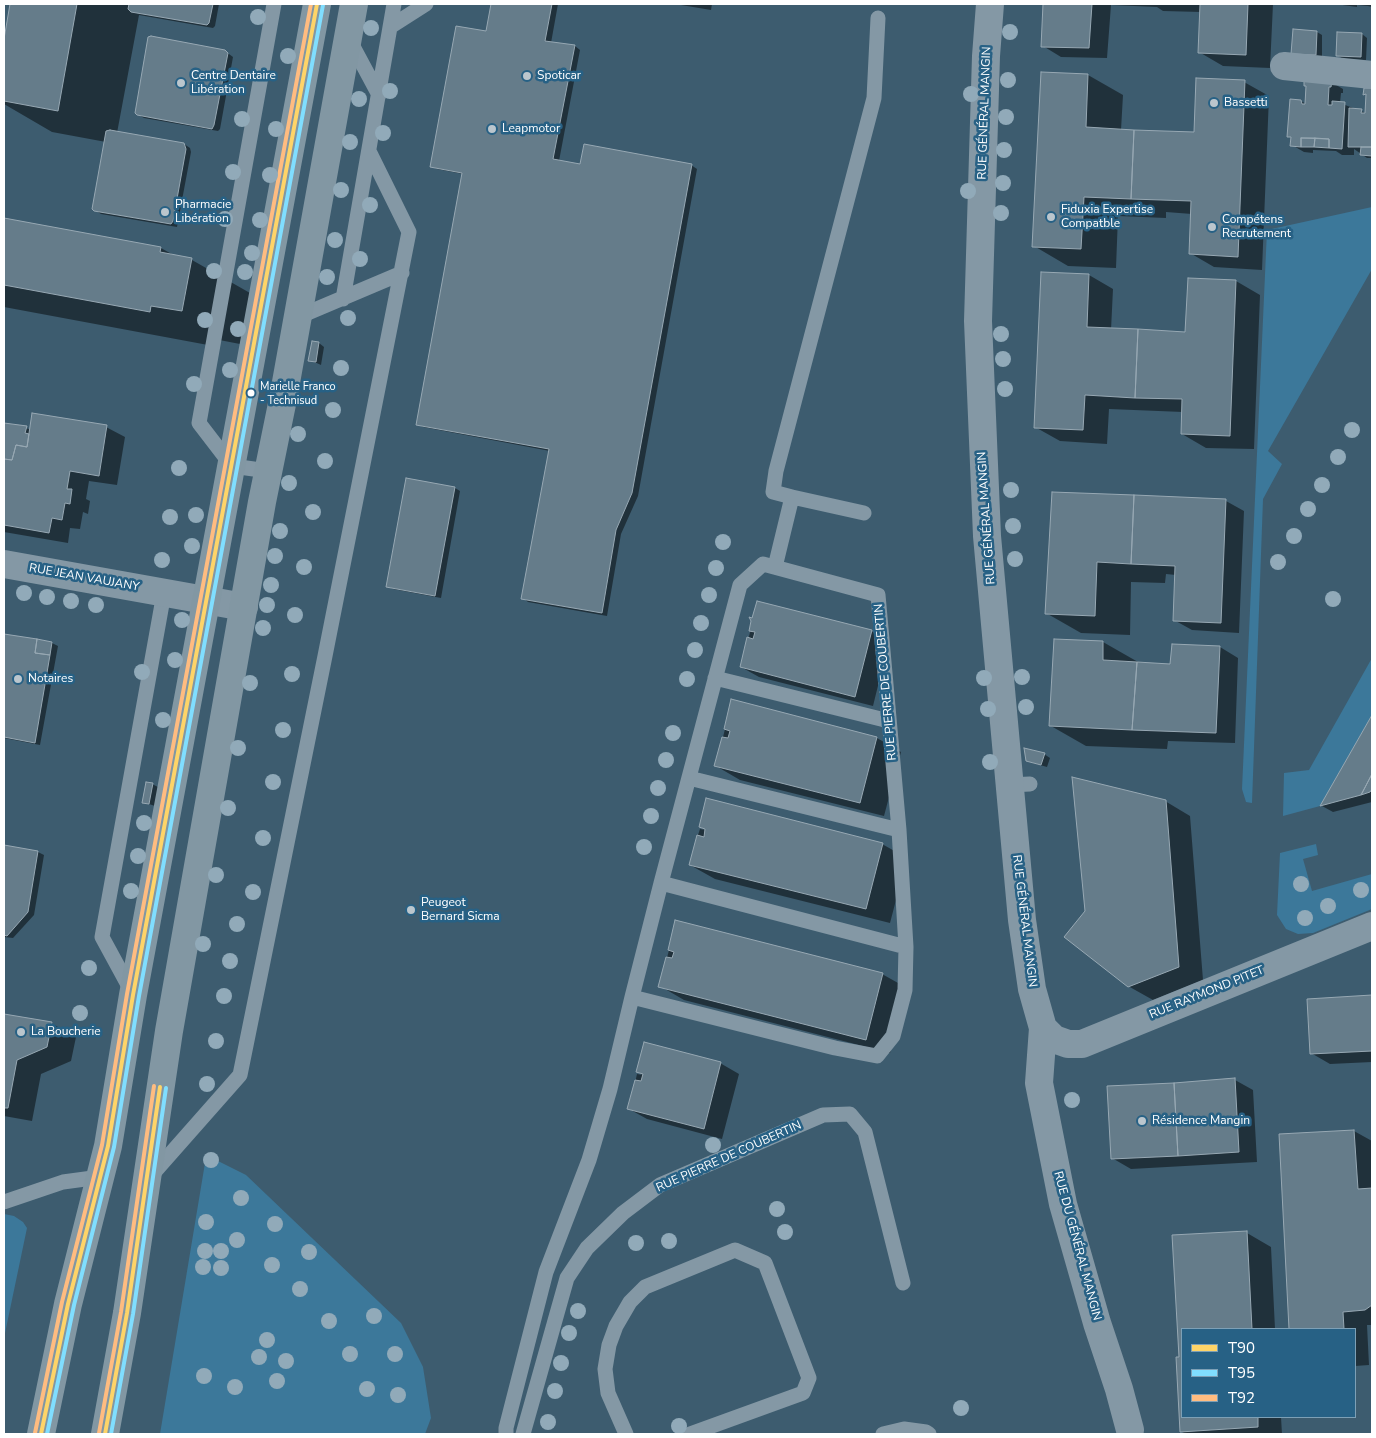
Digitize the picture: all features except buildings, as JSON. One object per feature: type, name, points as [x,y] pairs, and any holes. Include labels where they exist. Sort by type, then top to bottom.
[{"type":"main road","points":[[41,1434],[68,1304],[108,1146],[133,995],[316,4]]},
{"type":"main road","points":[[105,1434],[127,1313],[169,1032],[268,471],[298,317],[354,4]]},
{"type":"street","name":"RUE GÉNÉRAL MANGIN","points":[[990,4],[986,66],[978,321],[987,536],[1019,785],[1022,920],[1032,988],[1043,1028]]},
{"type":"street","points":[[1284,66],[1372,75]]},
{"type":"street","name":"RUE JEAN VAUJANY","points":[[4,564],[244,607]]},
{"type":"street","name":"RUE RAYMOND PITET","points":[[1043,1028],[1054,1038],[1068,1044],[1082,1044],[1372,926]]},
{"type":"street","name":"RUE DU GÉNÉRAL MANGIN","points":[[1043,1028],[1039,1083],[1063,1204],[1097,1324],[1119,1389],[1130,1430]]},
{"type":"lane","points":[[268,471],[232,466],[199,423],[274,4]]},
{"type":"lane","points":[[343,299],[394,4]]},
{"type":"lane","points":[[390,27],[426,4]]},
{"type":"lane","points":[[864,514],[773,492],[776,470],[874,98],[878,18]]},
{"type":"lane","points":[[348,36],[378,95]]},
{"type":"lane","points":[[146,1182],[240,1075],[409,232],[369,151]]},
{"type":"lane","points":[[298,317],[402,273]]},
{"type":"lane","points":[[775,567],[792,497]]},
{"type":"lane","name":"RUE PIERRE DE COUBERTIN","points":[[506,1434],[546,1272],[588,1160],[610,1088],[632,997],[661,883],[740,585],[763,564],[878,595],[899,830],[906,947],[905,990],[892,1036],[877,1056],[836,1048],[632,997]]},
{"type":"lane","points":[[133,995],[102,937],[164,593]]},
{"type":"lane","points":[[715,678],[889,720]]},
{"type":"lane","points":[[689,778],[899,830]]},
{"type":"lane","points":[[661,883],[906,947]]},
{"type":"lane","name":"RUE PIERRE DE COUBERTIN","points":[[523,1434],[567,1278],[587,1248],[623,1213],[660,1185],[823,1115],[850,1114],[865,1132],[903,1283]]},
{"type":"lane","points":[[4,1202],[63,1182],[100,1177]]},
{"type":"lane","points":[[626,1434],[608,1393],[605,1369],[609,1345],[616,1326],[630,1302],[645,1287],[735,1250],[765,1263],[809,1378],[803,1393],[690,1434]]},
{"type":"lane","points":[[884,1434],[904,1429],[929,1434]]},
{"type":"shaded area","points":[[1372,207],[1372,269],[1268,451],[1282,464],[1263,499],[1252,803],[1246,802],[1242,789],[1267,230]]},
{"type":"shaded area","points":[[1372,658],[1372,715],[1320,806],[1283,816],[1284,773],[1309,770]]},
{"type":"shaded area","points":[[1316,844],[1318,855],[1303,859],[1312,891],[1372,874],[1372,909],[1313,933],[1298,934],[1286,929],[1277,915],[1280,853]]},
{"type":"shaded area","points":[[208,1156],[246,1175],[401,1323],[423,1367],[431,1418],[425,1434],[160,1434],[205,1163]]},
{"type":"shaded area","points":[[4,1214],[14,1216],[23,1222],[27,1228],[4,1338]]},
{"type":"transit line","name":"T92","points":[[35,1433],[62,1302],[102,1145],[127,994],[311,4]]},
{"type":"transit line","name":"T90","points":[[41,1434],[68,1304],[108,1146],[133,995],[317,4]]},
{"type":"transit line","name":"T95","points":[[47,1434],[74,1305],[114,1147],[139,996],[323,5]]},
{"type":"transit line","name":"T92","points":[[99,1433],[121,1312],[154,1086]]},
{"type":"transit line","name":"T90","points":[[105,1434],[127,1313],[160,1087]]},
{"type":"transit line","name":"T95","points":[[111,1434],[133,1314],[166,1088]]},
{"type":"place","name":"Spoticar","points":[[527,76]]},
{"type":"place","name":"Centre Dentaire Libération","points":[[181,83]]},
{"type":"place","name":"Bassetti","points":[[1214,103]]},
{"type":"place","name":"Leapmotor","points":[[492,129]]},
{"type":"place","name":"Pharmacie Libération","points":[[165,212]]},
{"type":"place","name":"Fiduxia Expertise Compatble","points":[[1051,217]]},
{"type":"place","name":"Compétens Recrutement","points":[[1212,227]]},
{"type":"place","name":"Marielle Franco - Technisud","points":[[251,393]]},
{"type":"place","name":"Notaires","points":[[18,679]]},
{"type":"place","name":"Peugeot Bernard Sicma","points":[[411,910]]},
{"type":"place","name":"La Boucherie","points":[[21,1032]]},
{"type":"place","name":"Résidence Mangin","points":[[1142,1121]]}]
